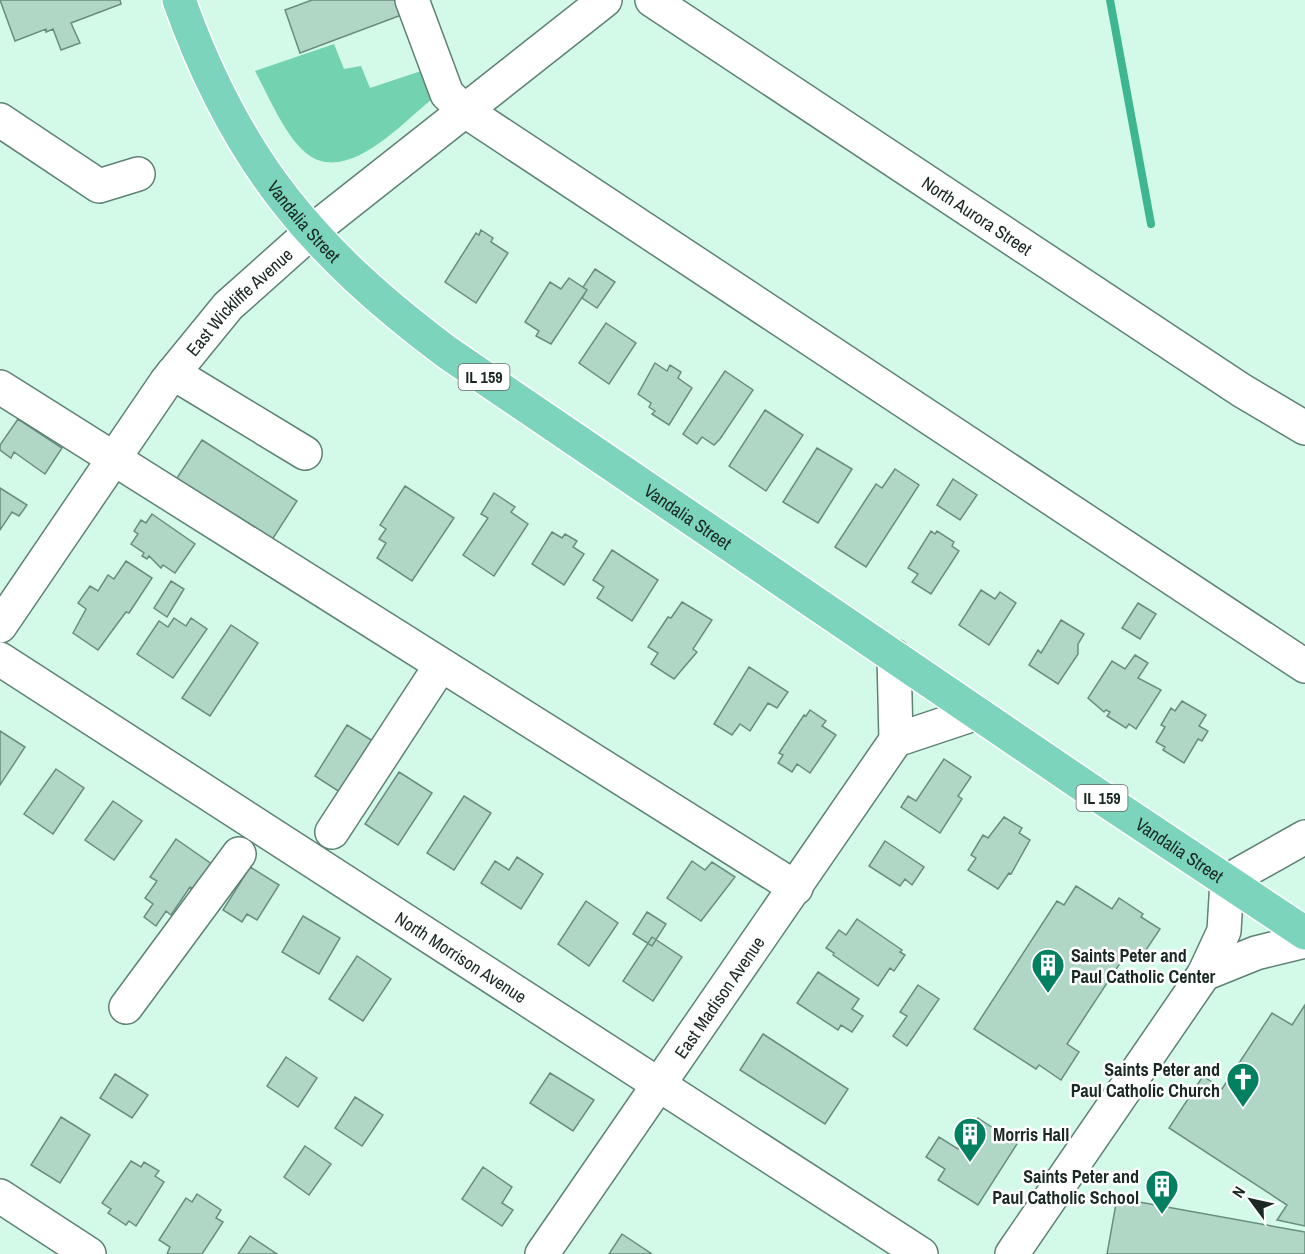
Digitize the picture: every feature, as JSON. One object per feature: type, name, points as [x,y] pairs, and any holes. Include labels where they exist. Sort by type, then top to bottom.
[{"type":"main road","name":"Vandalia Street","points":[[179,0],[205,69],[258,166],[311,232],[378,298],[448,353],[1305,933]]},
{"type":"street","points":[[412,0],[447,94],[464,110],[1305,666]]},
{"type":"street","name":"East Wickliffe Avenue","points":[[0,626],[173,373],[228,306],[311,232],[605,0]]},
{"type":"street","name":"North Aurora Street","points":[[652,0],[1241,390],[1305,428]]},
{"type":"street","points":[[0,120],[99,186],[138,174]]},
{"type":"street","points":[[173,373],[305,453]]},
{"type":"street","points":[[0,387],[796,888]]},
{"type":"street","points":[[894,656],[896,740],[977,713]]},
{"type":"street","name":"North Morrison Avenue","points":[[0,659],[921,1254]]},
{"type":"street","points":[[332,832],[441,665]]},
{"type":"street","name":"East Madison Avenue","points":[[542,1254],[896,740]]},
{"type":"street","points":[[1012,1254],[1204,974],[1224,931],[1227,881],[1305,837]]},
{"type":"street","points":[[126,1007],[239,854]]},
{"type":"street","points":[[1204,974],[1256,953],[1305,941]]},
{"type":"street","points":[[0,1196],[89,1254]]},
{"type":"green space","points":[[334,44],[344,69],[361,66],[370,88],[421,71],[431,100],[372,148],[355,157],[338,162],[322,161],[298,146],[278,115],[255,71]]},
{"type":"building","points":[[0,0],[120,0],[121,4],[71,23],[80,43],[61,50],[53,29],[46,32],[46,29],[15,41]]},
{"type":"building","points":[[312,0],[399,0],[404,14],[300,53],[285,10]]},
{"type":"building","points":[[481,230],[493,238],[491,242],[508,253],[476,303],[445,282],[476,233],[479,235]]},
{"type":"building","points":[[595,269],[615,282],[597,308],[582,298],[587,290],[583,287]]},
{"type":"building","points":[[569,278],[587,290],[551,344],[536,336],[539,331],[525,322],[550,282],[561,289]]},
{"type":"building","points":[[606,323],[636,343],[609,384],[579,363]]},
{"type":"building","points":[[655,363],[667,371],[670,365],[681,372],[678,378],[692,388],[669,425],[652,414],[655,411],[649,407],[651,403],[638,394]]},
{"type":"building","points":[[725,371],[753,390],[714,445],[702,437],[697,444],[683,434]]},
{"type":"building","points":[[765,410],[803,435],[766,491],[729,466]]},
{"type":"building","points":[[18,419],[62,448],[45,474],[14,452],[11,458],[0,450],[0,445]]},
{"type":"building","points":[[202,440],[297,501],[268,546],[173,484]]},
{"type":"building","points":[[817,448],[852,469],[818,523],[783,502]]},
{"type":"building","points":[[895,469],[919,485],[866,567],[835,547],[876,484],[882,488]]},
{"type":"building","points":[[953,479],[977,495],[960,520],[937,505]]},
{"type":"building","points":[[405,486],[454,518],[412,581],[377,558],[386,543],[379,539],[386,529],[380,525]]},
{"type":"building","points":[[0,488],[27,505],[19,516],[12,512],[0,530]]},
{"type":"building","points":[[494,493],[515,507],[511,512],[528,524],[494,576],[463,555],[488,518],[481,514]]},
{"type":"building","points":[[152,514],[195,544],[175,573],[163,565],[161,568],[149,556],[147,559],[142,556],[144,553],[131,544],[138,534],[134,531],[141,520],[146,523]]},
{"type":"building","points":[[931,531],[935,534],[937,531],[954,542],[952,546],[959,551],[931,594],[912,582],[918,574],[908,568]]},
{"type":"building","points":[[552,532],[562,538],[565,534],[577,541],[573,547],[584,554],[564,585],[532,564]]},
{"type":"building","points":[[612,550],[658,580],[632,621],[597,598],[604,587],[593,580]]},
{"type":"building","points":[[126,561],[152,578],[129,613],[126,612],[98,650],[73,633],[86,609],[78,603],[90,586],[98,591],[108,575],[114,579]]},
{"type":"building","points":[[171,581],[184,589],[167,617],[154,608]]},
{"type":"building","points":[[981,590],[995,599],[1000,592],[1016,603],[989,645],[959,625]]},
{"type":"building","points":[[682,602],[712,620],[693,649],[697,652],[674,679],[651,664],[658,653],[648,647],[668,617],[671,618]]},
{"type":"building","points":[[1138,603],[1156,614],[1140,639],[1122,628]]},
{"type":"building","points":[[174,618],[186,626],[191,618],[207,629],[173,678],[137,654],[159,621],[168,627]]},
{"type":"building","points":[[1061,620],[1084,634],[1078,644],[1078,654],[1058,684],[1029,665],[1038,650],[1041,653]]},
{"type":"building","points":[[231,625],[258,643],[210,716],[182,698]]},
{"type":"building","points":[[1135,655],[1148,663],[1138,678],[1161,690],[1136,729],[1129,724],[1126,728],[1107,716],[1110,712],[1106,710],[1104,712],[1088,698],[1112,661],[1125,669]]},
{"type":"building","points":[[749,667],[788,692],[777,708],[768,703],[750,731],[740,724],[732,735],[714,724]]},
{"type":"building","points":[[1182,701],[1206,715],[1199,726],[1208,731],[1202,741],[1198,739],[1184,763],[1163,750],[1165,747],[1156,742],[1165,727],[1161,725],[1171,708],[1175,711]]},
{"type":"building","points":[[810,710],[826,721],[822,726],[836,735],[810,773],[797,764],[792,772],[778,763],[783,755],[779,753],[804,715],[806,716]]},
{"type":"building","points":[[347,725],[381,746],[349,798],[315,776]]},
{"type":"building","points":[[0,731],[25,747],[0,785]]},
{"type":"building","points":[[944,759],[971,777],[958,796],[962,799],[940,833],[901,807],[908,796],[916,801]]},
{"type":"building","points":[[56,769],[84,788],[53,834],[24,814]]},
{"type":"building","points":[[399,772],[432,793],[398,845],[365,824]]},
{"type":"building","points":[[464,796],[491,813],[454,870],[427,853]]},
{"type":"building","points":[[113,801],[142,821],[114,860],[85,840]]},
{"type":"building","points":[[1004,817],[1022,828],[1019,833],[1030,840],[1011,874],[1009,873],[998,889],[968,870],[976,858],[971,855],[983,835],[988,838]]},
{"type":"building","points":[[176,839],[216,867],[198,892],[190,887],[171,915],[166,911],[156,926],[144,917],[153,904],[145,898],[157,881],[150,877]]},
{"type":"building","points":[[885,841],[924,867],[912,885],[905,879],[900,886],[869,866]]},
{"type":"building","points":[[517,857],[543,874],[521,909],[481,883],[495,861],[509,870]]},
{"type":"building","points":[[692,861],[705,870],[712,862],[735,877],[701,921],[667,898]]},
{"type":"building","points":[[250,867],[279,885],[257,920],[247,914],[242,922],[223,910]]},
{"type":"building","name":"Saints Peter and Paul Catholic Center","points":[[1076,886],[1112,909],[1119,898],[1143,914],[1141,917],[1160,929],[1140,959],[1128,951],[1067,1044],[1079,1052],[1061,1080],[1039,1065],[1036,1069],[974,1029],[1057,901],[1064,905]]},
{"type":"building","points":[[586,901],[618,923],[589,966],[558,944]]},
{"type":"building","points":[[647,912],[666,924],[652,946],[633,934]]},
{"type":"building","points":[[303,916],[340,938],[319,974],[282,952]]},
{"type":"building","points":[[857,919],[902,950],[900,952],[905,955],[894,971],[890,968],[878,986],[826,948],[839,930],[846,935]]},
{"type":"building","points":[[652,937],[682,957],[653,1001],[623,981]]},
{"type":"building","points":[[357,956],[391,979],[363,1021],[329,999]]},
{"type":"building","points":[[818,972],[859,999],[852,1009],[863,1016],[852,1032],[841,1025],[838,1030],[797,1003]]},
{"type":"building","points":[[918,985],[939,999],[907,1046],[893,1036],[907,1016],[900,1012]]},
{"type":"building","name":"Saints Peter and Paul Catholic Church","points":[[1305,1005],[1305,1226],[1277,1220],[1287,1205],[1169,1128],[1203,1076],[1222,1089],[1272,1013],[1292,1025]]},
{"type":"building","points":[[763,1034],[848,1089],[825,1124],[740,1070]]},
{"type":"building","points":[[286,1057],[317,1078],[298,1107],[267,1086]]},
{"type":"building","points":[[550,1073],[594,1100],[573,1131],[530,1103]]},
{"type":"building","points":[[115,1074],[148,1095],[132,1118],[100,1098]]},
{"type":"building","points":[[355,1097],[383,1115],[362,1146],[335,1128]]},
{"type":"building","points":[[61,1117],[90,1135],[60,1183],[31,1165]]},
{"type":"building","name":"Morris Hall","points":[[978,1118],[1017,1144],[978,1205],[938,1180],[945,1169],[926,1157],[939,1137],[958,1149]]},
{"type":"building","points":[[305,1146],[331,1164],[309,1195],[284,1177]]},
{"type":"building","points":[[131,1161],[141,1167],[144,1162],[159,1171],[155,1176],[164,1182],[136,1226],[129,1221],[126,1225],[108,1213],[111,1209],[102,1203]]},
{"type":"building","points":[[483,1167],[512,1187],[502,1203],[513,1210],[502,1226],[462,1199]]},
{"type":"building","points":[[197,1194],[221,1210],[216,1218],[223,1222],[202,1254],[167,1254],[170,1247],[159,1240],[186,1198],[192,1202]]},
{"type":"building","name":"Saints Peter and Paul Catholic School","points":[[1117,1198],[1305,1232],[1305,1254],[1107,1254]]},
{"type":"building","points":[[622,1234],[652,1254],[609,1254]]},
{"type":"building","points":[[250,1236],[277,1254],[238,1254]]},
{"type":"waterway","points":[[1110,0],[1151,224]]},
{"type":"place","name":"Saints Peter and Paul Catholic Center","points":[[1048,994]]},
{"type":"place","name":"Saints Peter and Paul Catholic Church","points":[[1243,1108]]},
{"type":"place","name":"Morris Hall","points":[[970,1163]]},
{"type":"place","name":"Saints Peter and Paul Catholic School","points":[[1162,1215]]}]
